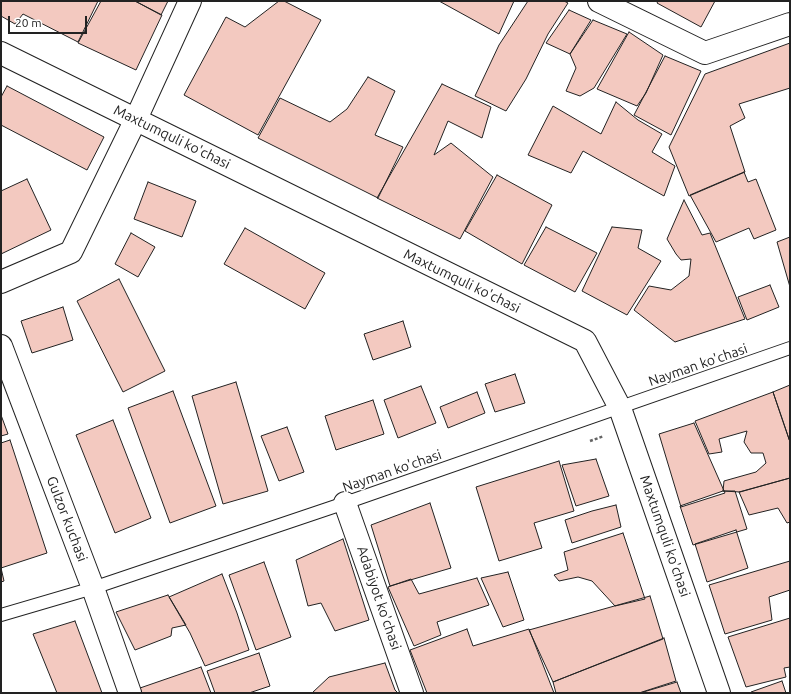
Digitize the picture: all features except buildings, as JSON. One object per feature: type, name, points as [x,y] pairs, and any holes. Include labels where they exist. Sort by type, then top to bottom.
[{"type":"street","points":[[1,282],[71,252],[136,119],[190,1]]},
{"type":"street","points":[[599,1],[706,53],[790,24]]},
{"type":"street","name":"Maxtumquli ko'chasi","points":[[1,53],[585,341],[620,408],[719,693]]},
{"type":"street","name":"Gulzor kuchasi","points":[[1,346],[93,588],[130,693]]},
{"type":"street","name":"Adabiyot ko'chasi","points":[[345,503],[412,693]]},
{"type":"lane","name":"Nayman ko'chasi","points":[[1,615],[93,588],[345,503],[790,348]]}]
